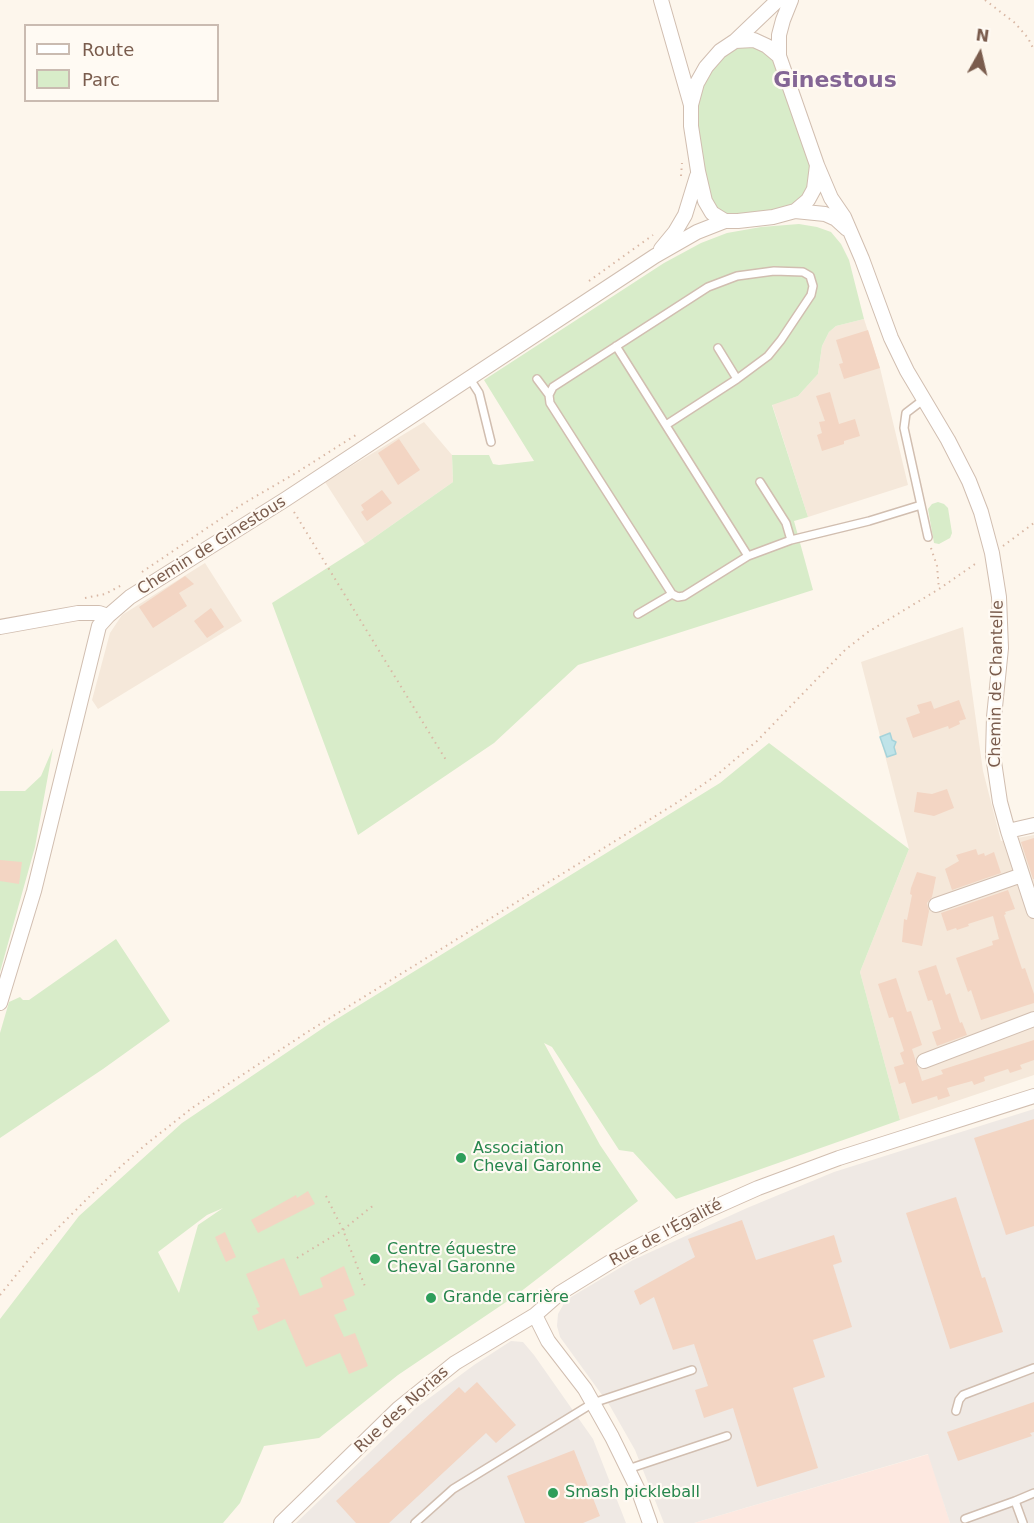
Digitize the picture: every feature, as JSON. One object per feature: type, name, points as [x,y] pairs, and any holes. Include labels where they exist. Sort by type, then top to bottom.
[{"type":"street","points":[[661,0],[691,105]]},
{"type":"street","name":"Chemin de Ginestous","points":[[725,221],[712,213],[705,201],[691,126],[691,105],[697,83],[706,67],[720,51],[735,41],[778,0]]},
{"type":"street","points":[[791,0],[779,35],[779,56],[817,165],[814,189],[808,200],[795,212]]},
{"type":"street","points":[[735,41],[754,40],[767,46],[779,56]]},
{"type":"street","points":[[680,62],[687,67],[706,67]]},
{"type":"street","name":"Chemin de Chantelle","points":[[817,165],[862,259],[891,338],[923,400],[948,440],[969,481],[981,512],[992,553],[999,597],[1001,648],[994,717],[993,755],[1000,802],[1034,911]]},
{"type":"street","name":"Chemin de Ginestous","points":[[655,256],[675,232],[685,215],[693,195],[698,171]]},
{"type":"street","points":[[795,212],[825,214],[836,219],[850,231]]},
{"type":"street","name":"Chemin de Ginestous","points":[[0,1003],[34,891],[99,626],[108,616],[130,597],[286,499],[655,256],[697,232],[725,221],[773,217],[795,212]]},
{"type":"street","points":[[0,627],[78,613],[99,613],[108,616]]},
{"type":"street","points":[[1008,831],[1034,825]]},
{"type":"street","points":[[936,905],[1022,874]]},
{"type":"street","points":[[924,1061],[1034,1019]]},
{"type":"street","name":"Rue de l'Égalité","points":[[535,1315],[560,1293],[620,1256],[704,1212],[758,1188],[839,1158],[1034,1096]]},
{"type":"street","points":[[535,1315],[548,1341],[593,1403],[639,1492],[650,1523]]},
{"type":"street","name":"Rue des Norias","points":[[281,1523],[398,1409],[455,1363],[535,1315]]},
{"type":"lane","points":[[549,395],[553,387],[708,287],[737,276],[774,271],[803,272],[810,276],[813,286],[806,304],[768,356],[666,425]]},
{"type":"lane","points":[[616,346],[748,556]]},
{"type":"lane","points":[[718,348],[737,379]]},
{"type":"lane","points":[[470,379],[479,393],[492,442]]},
{"type":"lane","points":[[537,379],[672,594],[678,597],[684,596],[748,556],[791,540],[921,506]]},
{"type":"lane","points":[[923,400],[906,413],[904,428],[928,537]]},
{"type":"lane","points":[[760,482],[786,523],[791,540]]},
{"type":"lane","points":[[638,614],[672,594]]},
{"type":"lane","points":[[956,1411],[963,1395],[1034,1368]]},
{"type":"lane","points":[[415,1523],[453,1489],[593,1403],[692,1370]]},
{"type":"lane","points":[[628,1469],[727,1436]]},
{"type":"lane","points":[[965,1519],[1034,1493]]},
{"type":"lane","points":[[1015,1501],[1023,1523]]},
{"type":"path","points":[[986,0],[1015,23],[1028,38],[1034,50]]},
{"type":"path","points":[[681,153],[681,177]]},
{"type":"path","points":[[588,282],[657,232]]},
{"type":"path","points":[[136,576],[241,505],[360,432]]},
{"type":"path","points":[[286,499],[446,760]]},
{"type":"path","points":[[999,548],[1034,523]]},
{"type":"path","points":[[928,537],[937,567],[939,589]]},
{"type":"path","points":[[0,1294],[39,1247],[107,1179],[192,1108],[309,1031],[702,785],[757,741],[845,650],[868,632],[986,558]]},
{"type":"path","points":[[82,599],[110,592],[129,580]]},
{"type":"path","points":[[326,1196],[343,1230],[366,1289]]},
{"type":"path","points":[[297,1258],[343,1230],[371,1207],[376,1206]]},
{"type":"shaded area","points":[[864,319],[880,368],[908,485],[808,517],[772,404],[798,396],[818,374],[822,346],[829,332],[836,326]]},
{"type":"shaded area","points":[[424,422],[452,455],[453,482],[365,544],[325,482]]},
{"type":"shaded area","points":[[205,563],[242,621],[98,709],[92,700],[110,633],[122,615]]},
{"type":"shaded area","points":[[963,627],[983,771],[1001,841],[1034,835],[1034,1075],[900,1120],[860,972],[909,849],[861,662]]},
{"type":"shaded area","points":[[1034,1109],[1034,1523],[950,1523],[928,1454],[694,1523],[664,1523],[635,1450],[610,1406],[560,1337],[557,1326],[558,1314],[566,1300],[633,1260],[747,1208],[834,1172]]},
{"type":"shaded area","points":[[511,1341],[523,1342],[534,1355],[593,1439],[626,1523],[296,1523],[416,1408]]},
{"type":"shaded area","points":[[929,1454],[950,1523],[694,1523]]},
{"type":"green space","points":[[742,47],[764,50],[772,56],[812,163],[809,186],[802,198],[792,206],[746,216],[723,215],[711,202],[695,127],[698,95],[712,68],[731,50]]},
{"type":"green space","points":[[799,224],[831,232],[841,244],[849,260],[864,319],[836,326],[829,332],[822,346],[818,374],[798,396],[772,405],[808,517],[794,521],[813,590],[578,665],[494,743],[358,835],[272,603],[365,544],[453,482],[452,455],[489,455],[493,464],[499,465],[534,461],[484,380],[664,263],[701,243],[727,233]]},
{"type":"green space","points":[[938,502],[948,508],[952,533],[950,538],[939,544],[934,543],[928,509],[932,504]]},
{"type":"green space","points":[[769,743],[909,849],[860,972],[900,1120],[676,1199],[633,1152],[619,1150],[552,1047],[544,1043],[600,1145],[638,1201],[515,1296],[398,1375],[319,1438],[264,1446],[240,1503],[223,1523],[0,1523],[0,1319],[79,1216],[182,1123],[332,1022],[720,783]],"holes":[[[223,1208],[198,1225],[179,1293],[158,1252],[207,1215]]]},
{"type":"green space","points":[[53,748],[35,847],[0,972],[0,791],[25,791],[41,776]]},
{"type":"green space","points":[[116,939],[170,1021],[0,1138],[0,1033],[9,1002],[20,997],[23,1000],[29,1000]]},
{"type":"water","points":[[890,733],[892,740],[896,742],[894,747],[896,754],[887,757],[880,737]]},
{"type":"building","points":[[868,330],[880,368],[844,379],[839,364],[843,363],[836,340]]},
{"type":"building","points":[[830,392],[839,424],[855,419],[860,436],[822,451],[817,435],[822,433],[819,422],[825,421],[816,396]]},
{"type":"building","points":[[399,439],[420,470],[398,485],[378,453]]},
{"type":"building","points":[[382,490],[392,503],[367,521],[361,512],[364,510],[361,505]]},
{"type":"building","points":[[185,576],[194,584],[179,593],[187,606],[153,628],[139,607]]},
{"type":"building","points":[[211,608],[224,627],[207,638],[194,621]]},
{"type":"building","points":[[959,700],[966,719],[959,721],[960,724],[913,738],[906,718],[920,713],[917,705],[931,701],[934,709]]},
{"type":"building","points":[[947,789],[954,808],[934,816],[914,812],[917,792],[932,794]]},
{"type":"building","points":[[1034,838],[1034,879],[1033,879],[1021,842]]},
{"type":"building","points":[[976,849],[978,855],[984,853],[985,856],[994,852],[1001,873],[952,890],[945,869],[959,861],[956,855]]},
{"type":"building","points":[[0,860],[22,862],[19,884],[0,881]]},
{"type":"building","points":[[917,872],[936,877],[932,897],[927,903],[929,911],[922,946],[902,942],[904,919],[907,920],[912,895],[910,894],[911,888]]},
{"type":"building","points":[[1008,890],[1015,909],[1005,912],[1004,915],[1022,969],[1025,968],[1034,994],[1034,1003],[981,1020],[971,990],[968,992],[956,958],[993,945],[992,941],[999,939],[993,916],[957,930],[956,928],[947,931],[941,913]]},
{"type":"building","points":[[936,965],[946,995],[950,993],[960,1023],[962,1022],[967,1035],[937,1046],[932,1032],[941,1029],[932,1000],[928,1001],[918,971]]},
{"type":"building","points":[[896,978],[907,1012],[911,1011],[922,1045],[912,1049],[922,1081],[943,1074],[941,1070],[1034,1040],[1034,1060],[1020,1065],[1022,1069],[1010,1073],[1008,1069],[984,1077],[985,1081],[974,1085],[972,1081],[947,1088],[950,1096],[938,1100],[937,1096],[912,1104],[905,1082],[899,1084],[894,1067],[904,1064],[900,1053],[904,1051],[893,1017],[889,1018],[878,984]]},
{"type":"building","points":[[1034,1119],[1034,1226],[1006,1235],[974,1138]]},
{"type":"building","points":[[308,1191],[315,1204],[258,1233],[251,1220],[296,1195],[297,1198]]},
{"type":"building","points":[[956,1197],[982,1278],[985,1277],[1003,1332],[950,1349],[906,1213]]},
{"type":"building","points":[[742,1220],[756,1260],[834,1235],[842,1262],[833,1265],[852,1327],[813,1340],[825,1377],[793,1388],[818,1468],[757,1487],[733,1408],[704,1418],[695,1390],[708,1386],[694,1344],[673,1350],[654,1297],[640,1305],[634,1291],[695,1257],[688,1239]]},
{"type":"building","points":[[225,1232],[236,1257],[226,1262],[215,1237]]},
{"type":"building","points":[[284,1258],[300,1296],[323,1287],[320,1278],[344,1266],[355,1295],[343,1300],[347,1310],[334,1315],[344,1337],[355,1333],[368,1366],[349,1374],[340,1353],[306,1367],[285,1319],[258,1331],[252,1316],[259,1313],[256,1308],[260,1307],[246,1274]]},
{"type":"building","points":[[477,1382],[516,1425],[496,1443],[486,1433],[389,1523],[356,1523],[336,1501],[459,1387],[465,1393]]},
{"type":"building","points":[[1034,1402],[1034,1432],[1030,1433],[1032,1436],[958,1461],[947,1432]]},
{"type":"building","points":[[574,1450],[600,1516],[583,1523],[525,1523],[507,1476]]},
{"type":"place","name":"Association Cheval Garonne","points":[[461,1158]]},
{"type":"place","name":"Centre équestre Cheval Garonne","points":[[375,1259]]},
{"type":"place","name":"Grande carrière","points":[[431,1298]]},
{"type":"place","name":"Smash pickleball","points":[[553,1493]]},
{"type":"district","name":"Ginestous","points":[[835,81]]}]
